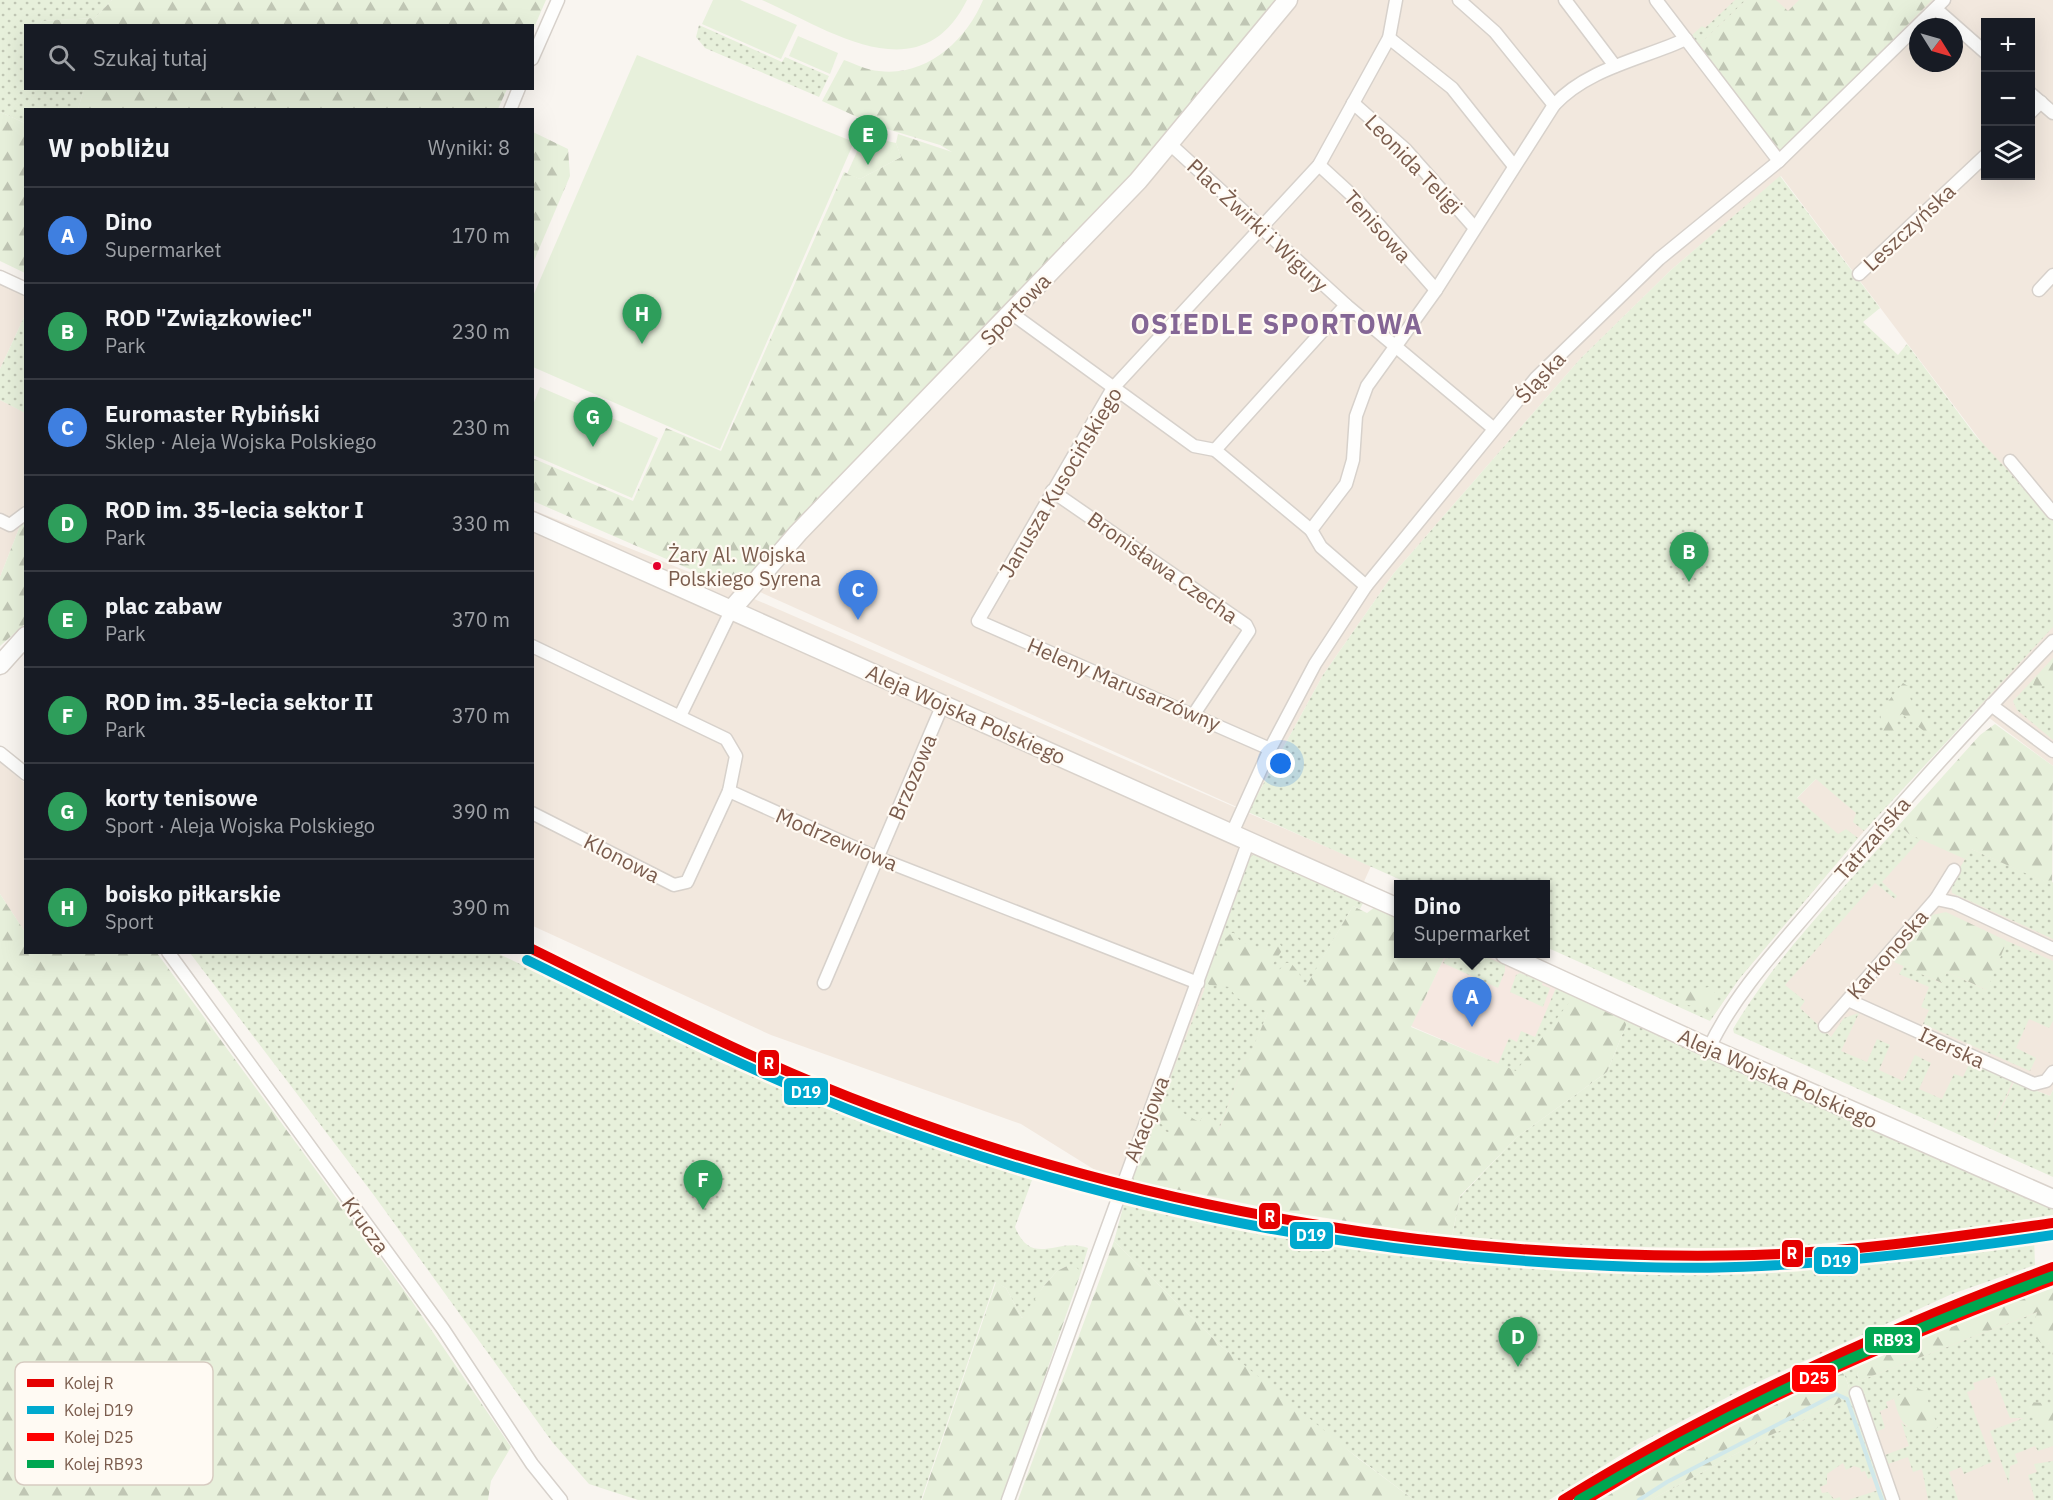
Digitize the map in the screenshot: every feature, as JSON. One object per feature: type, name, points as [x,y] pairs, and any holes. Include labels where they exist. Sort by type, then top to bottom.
[{"type":"street","points":[[534,54],[558,0]]},
{"type":"street","name":"Sportowa","points":[[732,609],[798,533],[1171,145],[1288,0]]},
{"type":"street","name":"Janusza Kusocińskiego","points":[[978,621],[1113,388],[1319,165],[1389,38],[1396,0]]},
{"type":"street","points":[[1459,0],[1495,32],[1554,105]]},
{"type":"street","points":[[1565,0],[1616,66]]},
{"type":"street","points":[[1656,0],[1779,161]]},
{"type":"street","points":[[1940,5],[1981,48]]},
{"type":"street","name":"Śląska","points":[[1241,836],[1270,748],[1314,664],[1366,586],[1460,474],[1493,428],[1536,378],[1612,302],[1659,259],[1779,161],[1940,5]]},
{"type":"street","points":[[1389,38],[1452,88],[1514,166]]},
{"type":"street","points":[[1311,530],[1346,483],[1353,460],[1360,402],[1367,386],[1436,290],[1474,227],[1554,105],[1565,93],[1616,66],[1686,39]]},
{"type":"street","points":[[511,108],[518,90]]},
{"type":"street","points":[[2035,97],[2053,113]]},
{"type":"street","points":[[2035,108],[2041,102]]},
{"type":"street","name":"Leonida Teligi","points":[[1353,103],[1405,148],[1474,227]]},
{"type":"street","name":"Plac Żwirki i Wigury","points":[[1171,145],[1346,305],[1493,428]]},
{"type":"street","name":"Leszczyńska","points":[[1859,274],[1981,160]]},
{"type":"street","name":"Tenisowa","points":[[1319,165],[1355,198],[1436,290]]},
{"type":"street","points":[[2039,290],[2053,275]]},
{"type":"street","points":[[0,277],[24,288]]},
{"type":"street","name":"Plac Żwirki i Wigury","points":[[1215,450],[1346,305]]},
{"type":"street","points":[[1011,313],[1194,446],[1215,450],[1311,530],[1320,547],[1366,586]]},
{"type":"street","points":[[2010,461],[2053,513]]},
{"type":"street","name":"Bronisława Czecha","points":[[1052,490],[1246,625],[1249,631],[1194,714]]},
{"type":"street","points":[[0,520],[10,525],[24,514]]},
{"type":"street","name":"Aleja Wojska Polskiego","points":[[534,522],[1394,906]]},
{"type":"street","points":[[680,716],[732,609]]},
{"type":"street","name":"Heleny Marusarzówny","points":[[978,621],[1270,748]]},
{"type":"street","points":[[2,662],[24,638]]},
{"type":"street","name":"Tatrzańska","points":[[1709,1048],[1724,1019],[1756,975],[1869,841],[1991,705],[2053,641]]},
{"type":"street","points":[[534,647],[726,739],[735,756],[729,791]]},
{"type":"street","name":"Brzozowa","points":[[824,982],[943,704]]},
{"type":"street","points":[[1991,705],[2053,751]]},
{"type":"street","points":[[0,753],[24,772]]},
{"type":"street","name":"Modrzewiowa","points":[[729,791],[878,858],[1197,983]]},
{"type":"street","name":"Klonowa","points":[[534,814],[675,885],[687,882],[729,791]]},
{"type":"street","name":"Akacjowa","points":[[1008,1500],[1197,983],[1241,836]]},
{"type":"street","points":[[1936,898],[1954,870]]},
{"type":"street","name":"Karkonoska","points":[[1825,1026],[1936,898],[1955,903],[2053,949]]},
{"type":"street","name":"Krucza","points":[[169,954],[443,1329],[532,1464],[561,1500]]},
{"type":"street","name":"Aleja Wojska Polskiego","points":[[1514,958],[1709,1048],[2053,1199]]},
{"type":"street","name":"Izerska","points":[[1848,1000],[2034,1084],[2044,1082],[2053,1072]]},
{"type":"street","points":[[1856,1393],[1893,1500]]},
{"type":"shaded area","points":[[1278,0],[2053,0],[2053,766],[1976,708],[1858,838],[1739,979],[1710,1021],[1770,826],[1816,779],[2007,476],[1781,176],[1671,270],[1581,358],[1394,573],[1323,675],[1248,812],[740,583],[1136,173]]},
{"type":"shaded area","points":[[0,277],[24,288],[24,317],[0,369]]},
{"type":"shaded area","points":[[0,400],[24,412],[24,516],[0,577]]},
{"type":"shaded area","points":[[534,510],[722,585],[1371,866],[1353,906],[1268,1012],[1210,1153],[1130,1180],[1103,1175],[1021,1124],[771,1035],[534,926]]},
{"type":"shaded area","points":[[0,762],[24,782],[24,930],[0,894]]},
{"type":"shaded area","points":[[1909,834],[1924,840],[1971,849],[2051,884],[2053,882],[2053,1090],[2050,1096],[2014,1082],[1991,1134],[1821,1062],[1831,1037],[1775,986]]},
{"type":"shaded area","points":[[1444,958],[1491,958],[1575,995],[1517,1072],[1411,1026]]},
{"type":"shaded area","points":[[2053,1301],[2053,1500],[1651,1500],[1771,1435],[1859,1381]]},
{"type":"green space","points":[[0,0],[112,0],[95,18],[24,24],[24,90],[84,90],[78,108],[24,108],[24,123],[0,112]]},
{"type":"green space","points":[[112,0],[546,0],[534,28],[534,24],[40,24],[42,21],[95,18]]},
{"type":"green space","points":[[713,0],[740,0],[797,25],[781,59],[702,24]]},
{"type":"green space","points":[[762,0],[967,0],[947,28],[924,44],[899,49],[872,46],[843,38]]},
{"type":"green space","points":[[983,0],[1278,0],[1136,173],[740,583],[735,580],[724,584],[534,501],[534,459],[633,501],[666,428],[721,451],[844,172],[860,179],[901,157],[896,143],[898,134],[952,152],[940,145],[877,126],[822,101],[844,60],[879,71],[913,68],[942,53],[955,42],[976,15]]},
{"type":"green space","points":[[1735,0],[1746,0],[1699,45],[1691,36],[1702,26],[1705,28]]},
{"type":"green space","points":[[1746,0],[1776,0],[1788,11],[1799,0],[1932,0],[1914,18],[1909,18],[1909,23],[1780,154],[1698,46]]},
{"type":"green space","points":[[699,25],[782,62],[785,57],[829,76],[819,97],[705,48],[696,37]]},
{"type":"green space","points":[[798,36],[838,53],[830,74],[789,56]]},
{"type":"green space","points":[[637,55],[854,142],[720,449],[534,367],[534,294]]},
{"type":"green space","points":[[83,90],[507,90],[498,108],[78,108]]},
{"type":"green space","points":[[0,112],[24,123],[24,273],[0,261]]},
{"type":"green space","points":[[534,132],[568,149],[570,176],[534,261]]},
{"type":"green space","points":[[864,136],[896,143],[901,157],[860,179],[847,174]]},
{"type":"green space","points":[[1780,176],[1880,308],[1863,322],[1898,355],[1907,344],[1975,435],[2053,519],[2053,627],[1864,831],[1853,822],[1856,813],[1816,779],[1797,798],[1838,834],[1846,829],[1858,838],[1739,979],[1710,1021],[1550,949],[1550,880],[1401,880],[1248,812],[1323,675],[1394,573],[1581,358],[1671,270]]},
{"type":"green space","points":[[24,317],[24,412],[0,400],[0,369]]},
{"type":"green space","points":[[540,387],[658,438],[632,498],[534,455],[534,402]]},
{"type":"green space","points":[[24,516],[24,625],[0,646],[0,577]]},
{"type":"green space","points":[[2053,658],[2053,740],[2017,710],[2013,701]]},
{"type":"green space","points":[[2053,660],[2053,689],[2033,685],[2036,677]]},
{"type":"green space","points":[[1903,683],[1908,686],[1912,704],[1919,714],[1933,725],[1933,731],[1929,735],[1902,714],[1897,718],[1894,738],[1883,731],[1886,724],[1881,720],[1880,711]]},
{"type":"green space","points":[[1995,724],[2053,766],[2052,885],[1971,849],[1965,859],[1909,834],[1899,825],[1980,735]]},
{"type":"green space","points":[[1899,825],[1909,834],[1921,839],[1882,882],[1897,896],[1895,899],[1875,883],[1785,985],[1805,1001],[1800,1008],[1831,1037],[1844,1018],[1859,1013],[1841,1051],[1867,1062],[1877,1039],[1890,1045],[1879,1070],[1903,1081],[1915,1055],[1931,1063],[1919,1089],[1942,1099],[1954,1074],[1963,1077],[1970,1062],[2013,1080],[1990,1134],[2014,1082],[2050,1096],[2053,1090],[2053,1177],[1734,1033],[1733,1029],[1769,975]]},
{"type":"green space","points":[[1971,849],[2051,884],[2053,882],[2053,939],[1952,893],[1951,883]]},
{"type":"green space","points":[[1255,854],[1360,897],[1363,903],[1360,909],[1353,906],[1305,989],[1268,1012],[1248,1061],[1245,1060],[1210,1153],[1152,1125],[1205,988],[1201,986],[1249,857]]},
{"type":"green space","points":[[0,894],[24,930],[24,954],[158,954],[411,1300],[511,1447],[491,1481],[488,1500],[0,1500]]},
{"type":"green space","points":[[1353,906],[1367,913],[1375,907],[1394,914],[1394,958],[1444,958],[1411,1027],[1516,1071],[1575,995],[1629,1018],[1607,1072],[1517,1137],[1460,1196],[1452,1237],[1287,1212],[1130,1180],[1149,1124],[1174,1135],[1160,1123],[1160,1111],[1166,1103],[1199,1122],[1204,1115],[1212,1117],[1218,1124],[1218,1133],[1245,1060],[1248,1060],[1268,1012],[1241,1001],[1230,987],[1209,985],[1207,972],[1214,951],[1224,947],[1225,939],[1231,933],[1234,933],[1241,942],[1266,950],[1278,941],[1283,949],[1273,964],[1274,969],[1279,970],[1286,963],[1291,963],[1299,973],[1305,988]]},
{"type":"green space","points":[[1946,912],[2007,941],[1987,990],[1947,972],[1942,983],[1894,962],[1932,915]]},
{"type":"green space","points":[[2007,941],[2053,961],[2053,1021],[2049,1028],[2029,1019],[2016,1048],[2036,1058],[2030,1071],[1923,1024],[1929,1010],[1921,1007],[1929,987],[1899,974],[1904,966],[1941,983],[1947,972],[1986,990]]},
{"type":"green space","points":[[191,954],[499,954],[766,1082],[874,1125],[1032,1180],[1015,1227],[1022,1239],[1029,1246],[1038,1249],[1077,1245],[1088,1248],[1081,1272],[1067,1266],[1057,1271],[1022,1318],[1006,1288],[995,1282],[921,1500],[638,1500],[589,1484],[553,1443],[373,1194]]},
{"type":"green space","points":[[1446,958],[1488,958],[1505,965],[1505,971],[1498,988],[1443,963]]},
{"type":"green space","points":[[1520,973],[1543,982],[1542,985],[1550,988],[1543,1007],[1510,992],[1516,975]]},
{"type":"green space","points":[[1709,987],[1714,991],[1716,998],[1714,1012],[1677,1002],[1678,996],[1684,991]]},
{"type":"green space","points":[[1556,988],[1575,996],[1517,1072],[1498,1064],[1509,1038],[1517,1042],[1521,1031],[1535,1037]]},
{"type":"green space","points":[[1629,1018],[2053,1207],[2053,1215],[1891,1238],[1741,1248],[1645,1247],[1452,1237],[1460,1197],[1517,1137],[1607,1072]]},
{"type":"green space","points":[[1125,1200],[1324,1238],[1501,1258],[1590,1263],[1768,1262],[1946,1249],[2034,1237],[2035,1265],[1952,1294],[1745,1388],[1640,1443],[1549,1500],[1414,1500],[1304,1417],[1221,1346],[1114,1241]]},
{"type":"green space","points":[[1114,1241],[1221,1346],[1359,1459],[1414,1500],[1018,1500]]},
{"type":"green space","points":[[1067,1266],[1076,1267],[1081,1272],[1002,1500],[922,1500],[996,1282],[1006,1288],[1022,1318],[1043,1287],[1057,1271]]},
{"type":"green space","points":[[2032,1287],[2053,1288],[2053,1355],[2048,1343],[2043,1344],[2035,1337],[2034,1326],[2037,1312],[1859,1381],[1857,1374],[1873,1359],[1918,1342],[1932,1328]]},
{"type":"green space","points":[[2038,1312],[2034,1326],[2050,1346],[2053,1355],[2053,1446],[2038,1451],[2035,1446],[2015,1454],[2018,1463],[2010,1466],[2009,1484],[1990,1431],[2024,1418],[2010,1418],[1994,1376],[1973,1383],[1975,1389],[1967,1392],[1992,1462],[1964,1474],[1961,1467],[1949,1472],[1958,1500],[1928,1500],[1922,1469],[1913,1472],[1908,1457],[1888,1464],[1885,1455],[1909,1446],[1901,1422],[1907,1427],[1912,1386],[1898,1397],[1886,1402],[1888,1408],[1880,1411],[1885,1428],[1876,1432],[1872,1421],[1862,1425],[1879,1472],[1868,1479],[1865,1471],[1861,1472],[1860,1468],[1854,1466],[1846,1470],[1843,1463],[1827,1474],[1827,1484],[1820,1487],[1822,1493],[1828,1492],[1834,1499],[1840,1497],[1841,1500],[1651,1500],[1771,1435],[1841,1402],[1849,1387],[1841,1366],[1932,1328],[1928,1335],[1914,1345],[1868,1361],[1857,1374],[1859,1381]]},
{"type":"green space","points":[[1841,1366],[1849,1387],[1841,1402],[1771,1435],[1651,1500],[1591,1500],[1711,1431]]},
{"type":"green space","points":[[1912,1386],[1924,1391],[1938,1427],[1935,1430],[1912,1428],[1907,1426],[1900,1417],[1894,1399]]},
{"type":"green space","points":[[2030,1402],[2046,1403],[2048,1410],[2053,1412],[2053,1431],[2045,1428],[2038,1416],[2024,1409],[2024,1405]]},
{"type":"green space","points":[[2053,1461],[2053,1500],[2035,1500],[2028,1475],[2037,1472],[2034,1464]]},
{"type":"green space","points":[[1882,1489],[1889,1500],[1848,1500]]},
{"type":"waterway","points":[[1639,1500],[1667,1482],[1836,1394],[1847,1399],[1882,1500]]},
{"type":"rail line","name":"R","points":[[534,950],[746,1053],[878,1108],[984,1145],[1091,1176],[1199,1202],[1309,1224],[1419,1239],[1530,1250],[1642,1255],[1754,1255],[1866,1247],[2053,1223]]},
{"type":"rail line","name":"D19","points":[[527,960],[741,1064],[873,1119],[1035,1173],[1201,1215],[1285,1231],[1369,1245],[1454,1255],[1566,1264],[1677,1268],[1761,1266],[1871,1258],[2053,1235]]},
{"type":"rail line","name":"R","points":[[1563,1500],[1681,1432],[1802,1371],[1926,1316],[2053,1267]]},
{"type":"rail line","name":"RB93","points":[[1579,1500],[1694,1435],[1811,1377],[1931,1324],[2053,1276]]},
{"type":"rail line","name":"D25","points":[[1586,1500],[1698,1436],[1813,1378],[1932,1327],[2053,1280]]},
{"type":"place","name":"plac zabaw","points":[[868,165]]},
{"type":"place","name":"boisko piłkarskie","points":[[642,344]]},
{"type":"place","name":"korty tenisowe","points":[[593,447]]},
{"type":"place","name":"Żary Al. Wojska Polskiego Syrena","points":[[657,566]]},
{"type":"place","name":"ROD \"Związkowiec\"","points":[[1689,582]]},
{"type":"place","name":"Euromaster Rybiński","points":[[858,620]]},
{"type":"place","name":"Dino","points":[[1472,1027]]},
{"type":"place","name":"ROD im. 35-lecia sektor II","points":[[703,1210]]},
{"type":"place","name":"ROD im. 35-lecia sektor I","points":[[1518,1367]]},
{"type":"district","name":"OSIEDLE SPORTOWA","points":[[1277,323]]}]
